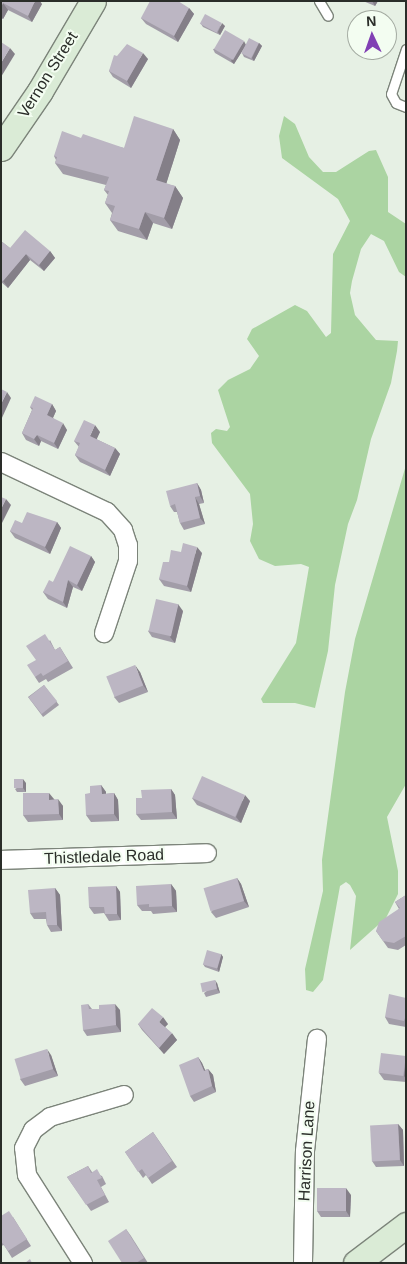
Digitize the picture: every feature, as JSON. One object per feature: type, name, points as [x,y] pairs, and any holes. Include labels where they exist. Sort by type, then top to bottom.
[{"type":"main road","name":"Vernon Street","points":[[1,148],[40,91],[93,1]]},
{"type":"main road","points":[[356,1263],[406,1225]]},
{"type":"street","points":[[1,462],[107,512],[123,530],[128,545],[128,561],[104,633]]},
{"type":"street","name":"Thistledale Road","points":[[1,860],[207,853]]},
{"type":"street","name":"Harrison Lane","points":[[303,1263],[305,1151],[317,1039]]},
{"type":"street","points":[[83,1263],[27,1176],[24,1148],[33,1130],[50,1117],[124,1095]]},
{"type":"lane","points":[[319,1],[328,16]]},
{"type":"lane","points":[[406,48],[391,94],[396,102],[406,107]]},
{"type":"green space","points":[[284,116],[295,124],[309,157],[323,172],[336,172],[369,151],[376,150],[388,177],[388,212],[406,224],[406,277],[399,272],[384,241],[371,234],[361,249],[352,281],[350,293],[355,315],[376,340],[398,341],[391,383],[371,439],[357,500],[348,524],[335,585],[328,651],[315,708],[295,703],[263,703],[261,699],[296,643],[309,567],[301,564],[275,566],[259,559],[250,541],[253,524],[250,494],[212,443],[211,433],[216,429],[227,431],[230,427],[218,390],[228,380],[250,369],[259,356],[247,339],[252,329],[295,305],[307,311],[326,337],[331,333],[333,254],[350,221],[338,199],[282,158],[279,136]]},
{"type":"green space","points":[[406,465],[406,784],[387,817],[398,871],[398,894],[386,918],[350,950],[356,896],[350,885],[346,882],[340,886],[323,980],[313,992],[306,990],[305,969],[323,891],[322,860],[345,692],[355,639]]},
{"type":"building","points":[[1,1],[35,1],[28,16],[3,3],[1,7]]},
{"type":"building","points":[[150,1],[178,1],[189,8],[174,36],[141,18]]},
{"type":"building","points":[[205,14],[222,23],[217,33],[200,24]]},
{"type":"building","points":[[225,30],[244,41],[233,60],[214,49]]},
{"type":"building","points":[[249,38],[259,43],[251,58],[241,53]]},
{"type":"building","points":[[1,42],[10,48],[1,63]]},
{"type":"building","points":[[127,44],[143,53],[127,81],[109,71],[114,55],[117,56]]},
{"type":"building","points":[[134,116],[173,129],[156,180],[175,186],[164,218],[145,212],[139,229],[110,220],[115,206],[105,203],[109,191],[104,190],[109,177],[55,163],[57,157],[54,156],[62,131],[81,138],[83,134],[124,148]]},
{"type":"building","points":[[25,230],[50,251],[39,265],[26,254],[3,281],[1,280],[1,241],[10,248]]},
{"type":"building","points":[[1,389],[7,392],[1,404]]},
{"type":"building","points":[[35,396],[52,404],[47,415],[63,423],[54,443],[37,435],[34,439],[22,433],[33,408],[30,407]]},
{"type":"building","points":[[84,420],[95,425],[90,436],[115,448],[105,470],[75,455],[80,443],[74,441]]},
{"type":"building","points":[[197,483],[200,496],[195,497],[200,518],[180,523],[175,504],[170,506],[166,491]]},
{"type":"building","points":[[1,497],[6,499],[1,509]]},
{"type":"building","points":[[27,512],[57,522],[45,547],[10,531],[15,520],[22,523]]},
{"type":"building","points":[[183,543],[197,547],[187,586],[159,579],[163,562],[169,562],[171,550],[181,552]]},
{"type":"building","points":[[70,546],[91,556],[77,585],[68,580],[63,602],[43,592],[49,580],[53,582]]},
{"type":"building","points":[[156,599],[178,604],[171,636],[149,631]]},
{"type":"building","points":[[45,634],[55,650],[60,647],[68,661],[43,676],[41,673],[35,677],[27,665],[36,660],[26,646]]},
{"type":"building","points":[[135,665],[143,685],[114,697],[106,677]]},
{"type":"building","points":[[44,685],[57,701],[42,714],[28,698]]},
{"type":"building","points":[[202,776],[245,795],[235,817],[192,798]]},
{"type":"building","points":[[14,779],[23,779],[23,788],[14,788]]},
{"type":"building","points":[[101,785],[102,794],[114,793],[114,814],[86,815],[85,794],[90,793],[90,786]]},
{"type":"building","points":[[171,789],[172,812],[136,814],[136,798],[142,798],[141,790]]},
{"type":"building","points":[[23,793],[49,793],[49,800],[58,799],[59,814],[23,815]]},
{"type":"building","points":[[237,878],[244,901],[211,911],[204,888]]},
{"type":"building","points":[[171,884],[172,906],[149,907],[149,904],[137,905],[136,886]]},
{"type":"building","points":[[116,886],[117,914],[105,914],[104,907],[89,907],[88,887]]},
{"type":"building","points":[[55,888],[57,925],[47,925],[46,912],[30,913],[28,890]]},
{"type":"building","points":[[406,895],[406,936],[394,943],[383,941],[376,931],[379,922],[400,908],[395,902]]},
{"type":"building","points":[[207,950],[221,954],[217,969],[203,964]]},
{"type":"building","points":[[215,980],[217,989],[202,992],[200,983]]},
{"type":"building","points":[[389,994],[406,998],[404,1021],[385,1017]]},
{"type":"building","points":[[88,1004],[89,1009],[99,1009],[99,1005],[115,1004],[116,1025],[83,1030],[81,1005]]},
{"type":"building","points":[[152,1008],[163,1017],[159,1022],[172,1033],[159,1048],[138,1024]]},
{"type":"building","points":[[47,1049],[53,1069],[21,1079],[14,1059]]},
{"type":"building","points":[[381,1053],[406,1056],[403,1076],[379,1073]]},
{"type":"building","points":[[198,1057],[204,1071],[208,1069],[212,1086],[190,1096],[179,1065]]},
{"type":"building","points":[[398,1124],[400,1160],[372,1161],[370,1125]]},
{"type":"building","points":[[153,1132],[172,1161],[148,1178],[142,1169],[138,1172],[125,1152]]},
{"type":"building","points":[[88,1166],[91,1173],[97,1169],[102,1178],[97,1180],[105,1195],[86,1205],[67,1177]]},
{"type":"building","points":[[317,1188],[346,1188],[346,1211],[317,1211]]},
{"type":"building","points":[[9,1211],[27,1239],[8,1251],[1,1241],[1,1216]]},
{"type":"building","points":[[126,1229],[144,1258],[136,1263],[122,1263],[108,1241]]}]
